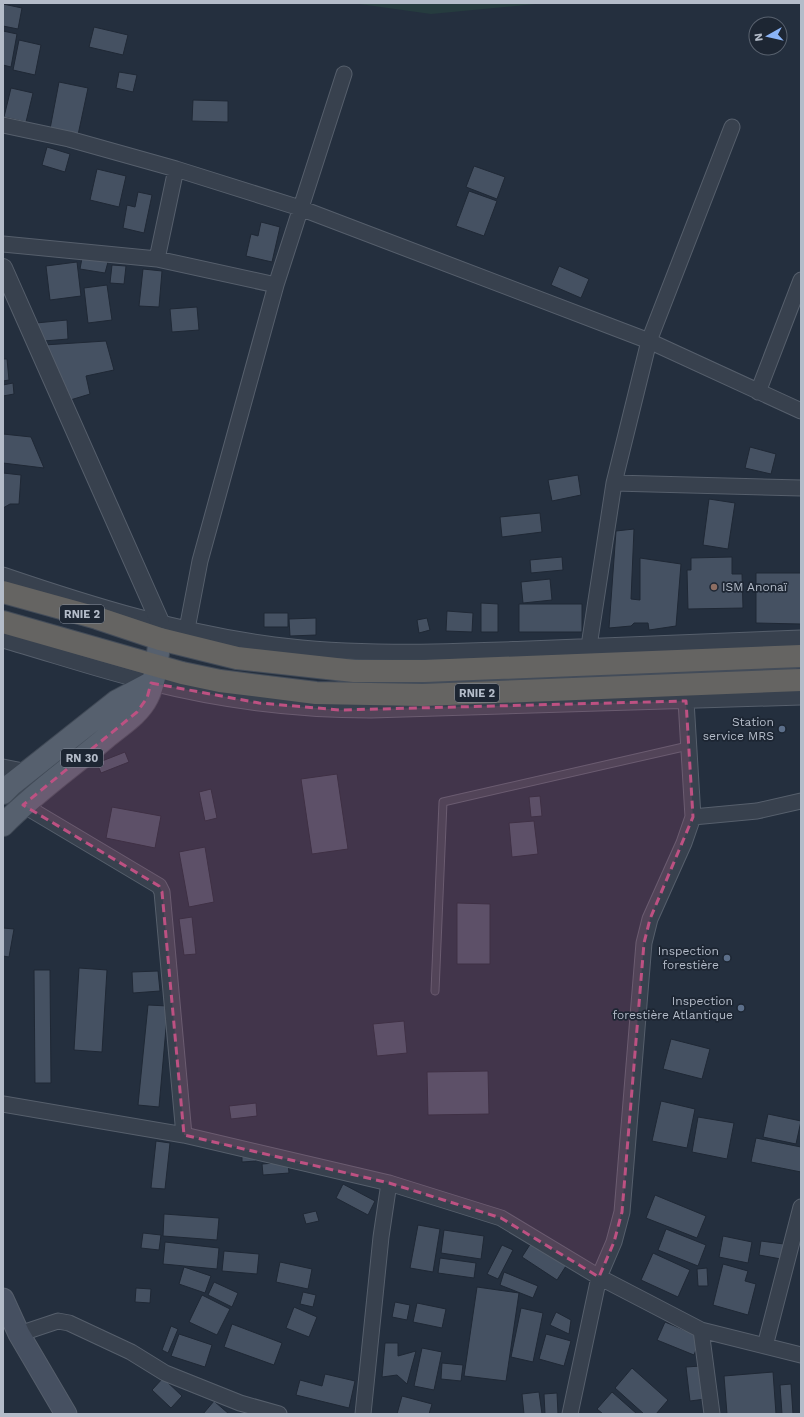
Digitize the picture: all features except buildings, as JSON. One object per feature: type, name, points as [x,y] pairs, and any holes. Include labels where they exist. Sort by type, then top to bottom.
[{"type":"highway","name":"RNIE 2","points":[[3,592],[97,618],[160,630],[243,659],[308,667],[388,672],[801,656]]},
{"type":"highway","name":"RNIE 2","points":[[3,622],[85,644],[154,675],[220,681],[316,693],[375,696],[423,695],[801,680]]},
{"type":"main road","points":[[154,675],[160,630]]},
{"type":"main road","name":"RN 30","points":[[3,793],[118,701],[154,675]]},
{"type":"main road","name":"RN 30","points":[[3,825],[23,805],[64,774],[137,712],[147,698],[154,675]]},
{"type":"main road","points":[[3,1299],[19,1334],[66,1414]]},
{"type":"street","points":[[187,629],[200,561],[276,285],[344,74]]},
{"type":"street","points":[[3,125],[69,139],[176,169],[300,208],[648,341],[801,411]]},
{"type":"street","points":[[589,646],[614,483],[648,341],[732,127]]},
{"type":"street","points":[[157,259],[176,169]]},
{"type":"street","points":[[3,244],[157,259],[276,285]]},
{"type":"street","points":[[3,268],[160,630]]},
{"type":"street","points":[[758,392],[801,280]]},
{"type":"street","points":[[614,483],[801,488]]},
{"type":"street","points":[[3,575],[160,630],[187,629],[274,645],[359,652],[412,653],[801,638]]},
{"type":"street","points":[[3,640],[154,675],[259,703],[340,710],[686,702],[801,697]]},
{"type":"street","points":[[570,1414],[599,1277],[614,1242],[622,1212],[644,943],[650,919],[684,843],[693,817],[686,702]]},
{"type":"street","points":[[3,767],[28,772]]},
{"type":"street","points":[[693,817],[757,811],[801,801]]},
{"type":"street","points":[[23,805],[159,886],[162,892],[164,897],[184,1135]]},
{"type":"street","points":[[3,1104],[184,1135],[390,1183],[501,1218],[599,1277],[701,1330],[801,1355]]},
{"type":"street","points":[[363,1414],[381,1237],[390,1183]]},
{"type":"street","points":[[765,1346],[801,1207]]},
{"type":"street","points":[[19,1334],[58,1322],[70,1323],[131,1352],[165,1373],[240,1403],[279,1414]]},
{"type":"street","points":[[701,1330],[712,1414]]},
{"type":"lane","points":[[435,991],[443,802],[688,746]]},
{"type":"highlighted area","points":[[151,683],[259,703],[340,710],[686,701],[693,817],[650,919],[644,943],[622,1212],[614,1242],[599,1277],[501,1218],[389,1183],[184,1135],[162,892],[159,886],[23,805],[137,712],[147,698]]},
{"type":"green space","points":[[352,3],[546,3],[431,14]]},
{"type":"place","name":"ISM Anonaï","points":[[714,587]]},
{"type":"place","name":"Station service MRS","points":[[782,729]]},
{"type":"place","name":"Inspection forestière","points":[[727,958]]},
{"type":"place","name":"Inspection forestière Atlantique","points":[[741,1008]]}]
